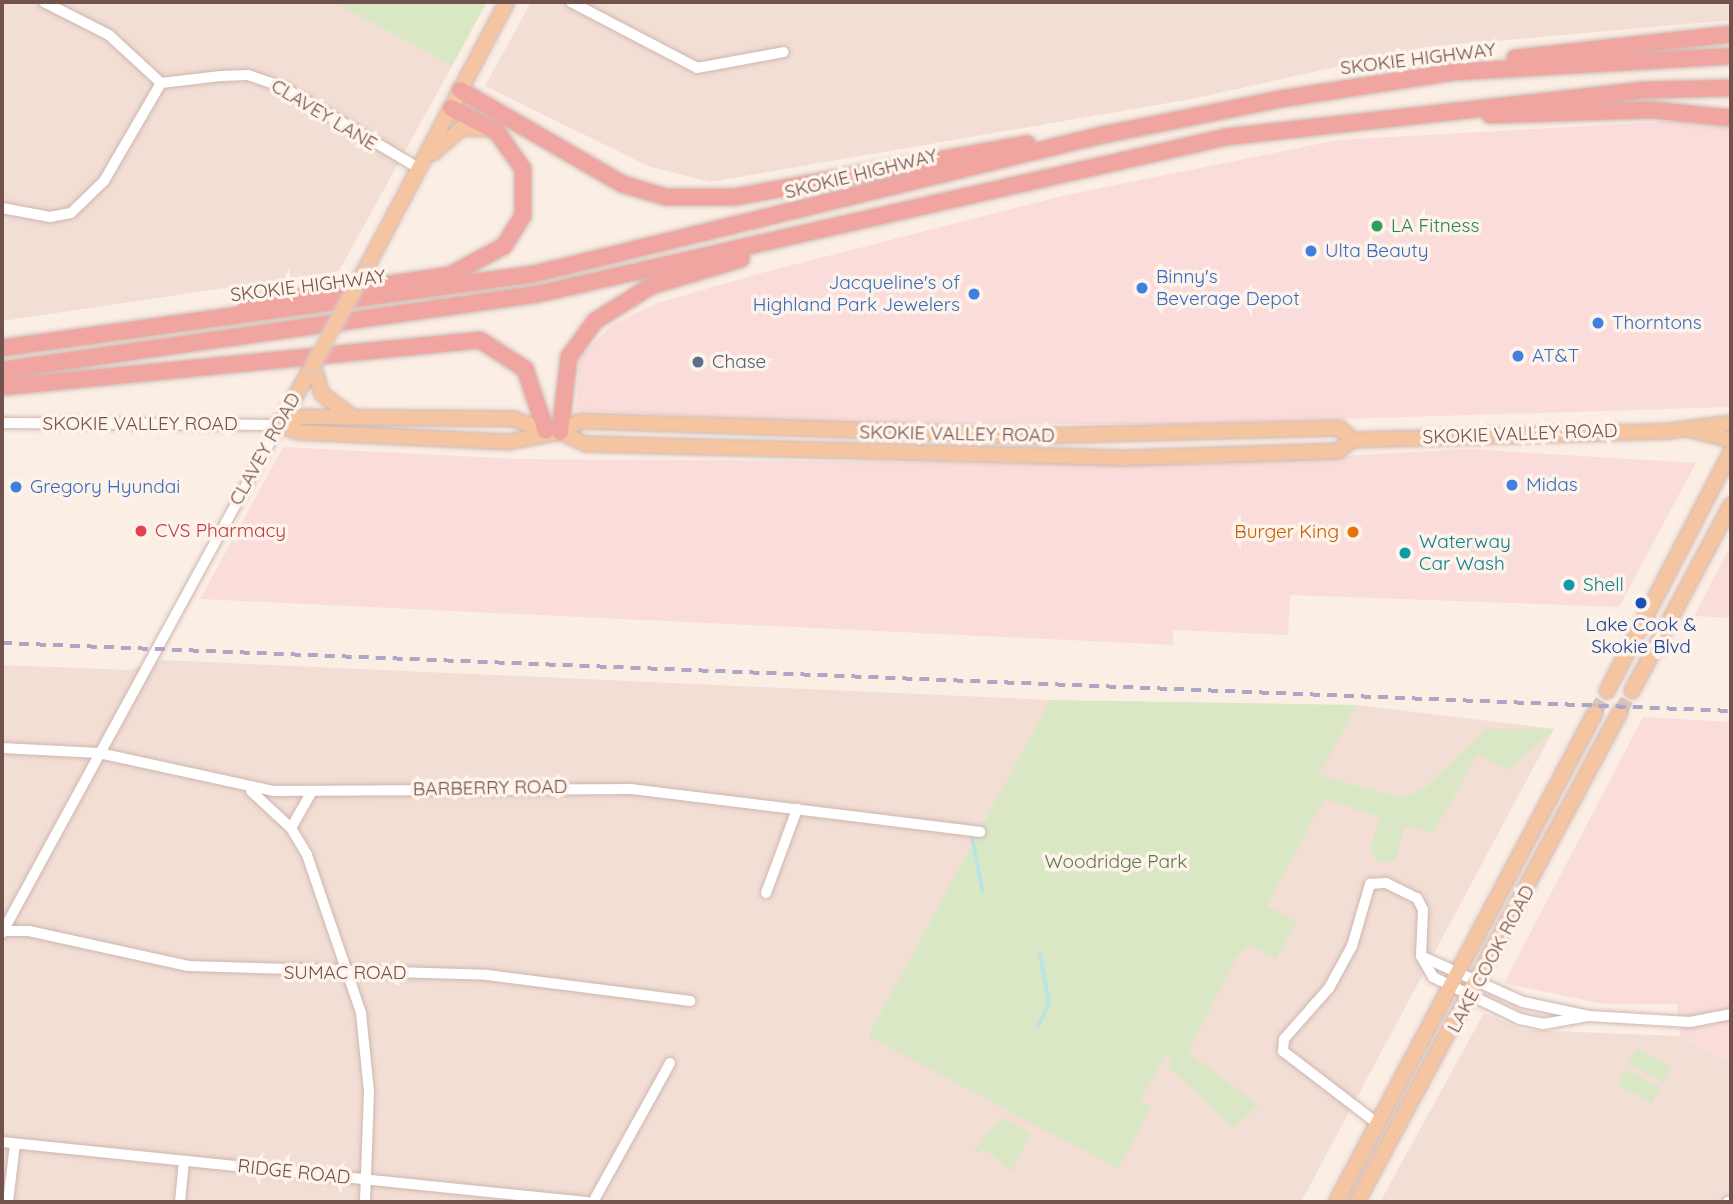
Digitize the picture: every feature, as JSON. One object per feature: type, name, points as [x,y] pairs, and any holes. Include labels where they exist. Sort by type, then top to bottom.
[{"type":"highway","points":[[1455,72],[1560,52],[1731,34]]},
{"type":"highway","name":"SKOKIE HIGHWAY","points":[[2,348],[534,274],[1102,135],[1455,72],[1731,56]]},
{"type":"highway","points":[[2,370],[538,294],[839,228],[1226,137],[1333,121],[1645,90],[1731,88]]},
{"type":"highway","points":[[460,90],[622,184],[692,199],[1102,135]]},
{"type":"highway","points":[[149,328],[224,309],[450,275],[490,259],[518,228],[526,192],[517,156],[497,132],[451,108]]},
{"type":"highway","points":[[1333,121],[1652,110],[1731,118]]},
{"type":"highway","points":[[553,431],[569,358],[611,308],[651,286],[839,228]]},
{"type":"highway","points":[[2,387],[480,340],[525,369],[553,431]]},
{"type":"main road","name":"CLAVEY ROAD","points":[[279,425],[364,272],[507,2]]},
{"type":"main road","points":[[420,168],[462,128],[497,132]]},
{"type":"main road","points":[[313,365],[322,394],[354,419]]},
{"type":"main road","name":"SKOKIE VALLEY ROAD","points":[[279,425],[302,417],[514,419],[586,444],[1125,458],[1338,451],[1352,440],[1688,429],[1731,423]]},
{"type":"main road","name":"SKOKIE VALLEY ROAD","points":[[279,425],[298,432],[509,442],[581,421],[1035,436],[1124,436],[1340,428],[1352,440]]},
{"type":"main road","name":"SKOKIE VALLEY ROAD","points":[[1688,429],[1731,440]]},
{"type":"main road","points":[[1034,457],[1035,436]]},
{"type":"main road","points":[[1124,436],[1125,458]]},
{"type":"main road","points":[[1607,691],[1731,452]]},
{"type":"main road","points":[[1632,691],[1731,505]]},
{"type":"main road","name":"LAKE COOK ROAD","points":[[1357,1202],[1475,990],[1620,712]]},
{"type":"main road","name":"LAKE COOK ROAD","points":[[1336,1202],[1456,980],[1595,713]]},
{"type":"street","points":[[2,208],[50,217],[82,206],[161,83],[109,35],[44,2]]},
{"type":"street","points":[[571,2],[697,68],[784,52]]},
{"type":"street","name":"CLAVEY LANE","points":[[161,83],[256,76],[420,168]]},
{"type":"street","name":"SKOKIE VALLEY ROAD","points":[[2,423],[279,425]]},
{"type":"street","name":"CLAVEY ROAD","points":[[2,932],[279,425]]},
{"type":"street","name":"BARBERRY ROAD","points":[[2,748],[99,753],[245,788],[311,793],[532,785],[797,808],[980,832]]},
{"type":"street","points":[[245,788],[291,828],[329,908],[350,974],[368,1064],[365,1202]]},
{"type":"street","points":[[291,828],[311,793]]},
{"type":"street","points":[[766,893],[797,808]]},
{"type":"street","points":[[1378,1124],[1290,1058],[1284,1039],[1333,981],[1370,884],[1385,883],[1417,898],[1423,910],[1421,956],[1456,980],[1543,1024],[1589,1016]]},
{"type":"street","name":"SUMAC ROAD","points":[[2,932],[29,931],[188,966],[350,974],[487,975],[690,1001]]},
{"type":"street","points":[[1475,990],[1589,1016],[1690,1022],[1731,1014]]},
{"type":"street","points":[[593,1202],[670,1063]]},
{"type":"street","name":"RIDGE ROAD","points":[[2,1142],[587,1202]]},
{"type":"street","points":[[8,1202],[15,1144]]},
{"type":"street","points":[[180,1202],[184,1161]]},
{"type":"shaded area","points":[[2,2],[333,2],[452,66],[339,271],[2,321]]},
{"type":"shaded area","points":[[531,2],[1731,2],[1731,20],[1427,47],[1191,99],[710,182],[648,166],[485,86]]},
{"type":"shaded area","points":[[1696,120],[1731,128],[1731,407],[1182,424],[853,424],[576,410],[580,357],[612,325],[657,303],[761,273],[1062,196],[1337,140]]},
{"type":"shaded area","points":[[283,447],[518,459],[1199,464],[1469,449],[1696,463],[1619,607],[1290,595],[1288,635],[1173,630],[1173,645],[200,599]]},
{"type":"shaded area","points":[[1731,545],[1731,618],[1694,616]]},
{"type":"shaded area","points":[[161,660],[1050,700],[868,1036],[1151,1107],[1140,1101],[1357,705],[1554,729],[1301,1202],[2,1202],[2,665],[130,670]]},
{"type":"shaded area","points":[[1643,717],[1731,722],[1731,1064],[1680,1036],[1677,1004],[1602,1004],[1504,983]]},
{"type":"shaded area","points":[[1484,1013],[1525,1030],[1680,1036],[1731,1064],[1731,1202],[1380,1202]]},
{"type":"green space","points":[[333,2],[487,2],[452,66]]},
{"type":"green space","name":"Woodridge Park","points":[[1050,700],[1357,705],[1319,775],[1402,798],[1426,787],[1486,729],[1554,729],[1509,770],[1478,754],[1434,832],[1405,827],[1395,860],[1379,863],[1370,850],[1380,817],[1324,799],[1267,906],[1297,922],[1276,959],[1249,945],[1236,958],[1188,1052],[1258,1105],[1234,1128],[1170,1068],[1168,1051],[1140,1101],[1152,1107],[1118,1169],[868,1036]]},
{"type":"green space","points":[[1637,1048],[1671,1067],[1663,1082],[1629,1064]]},
{"type":"green space","points":[[1626,1069],[1660,1088],[1652,1103],[1618,1085]]},
{"type":"green space","points":[[1002,1118],[1030,1133],[1012,1172],[985,1150],[972,1153]]},
{"type":"waterway","points":[[973,840],[983,891]]},
{"type":"waterway","points":[[1038,1026],[1049,1003],[1040,955]]},
{"type":"tunnel","points":[[1595,713],[1607,691]]},
{"type":"tunnel","points":[[1620,712],[1632,691]]},
{"type":"railway","points":[[2,643],[1731,711]]},
{"type":"place","name":"LA Fitness","points":[[1377,226]]},
{"type":"place","name":"Ulta Beauty","points":[[1311,251]]},
{"type":"place","name":"Binny's Beverage Depot","points":[[1142,288]]},
{"type":"place","name":"Jacqueline's of Highland Park Jewelers","points":[[974,294]]},
{"type":"place","name":"Thorntons","points":[[1598,323]]},
{"type":"place","name":"AT&T","points":[[1518,356]]},
{"type":"place","name":"Chase","points":[[698,362]]},
{"type":"place","name":"Midas","points":[[1512,485]]},
{"type":"place","name":"Gregory Hyundai","points":[[16,487]]},
{"type":"place","name":"CVS Pharmacy","points":[[141,531]]},
{"type":"place","name":"Burger King","points":[[1353,532]]},
{"type":"place","name":"Waterway Car Wash","points":[[1405,553]]},
{"type":"place","name":"Shell","points":[[1569,585]]},
{"type":"place","name":"Lake Cook & Skokie Blvd","points":[[1641,603]]}]
